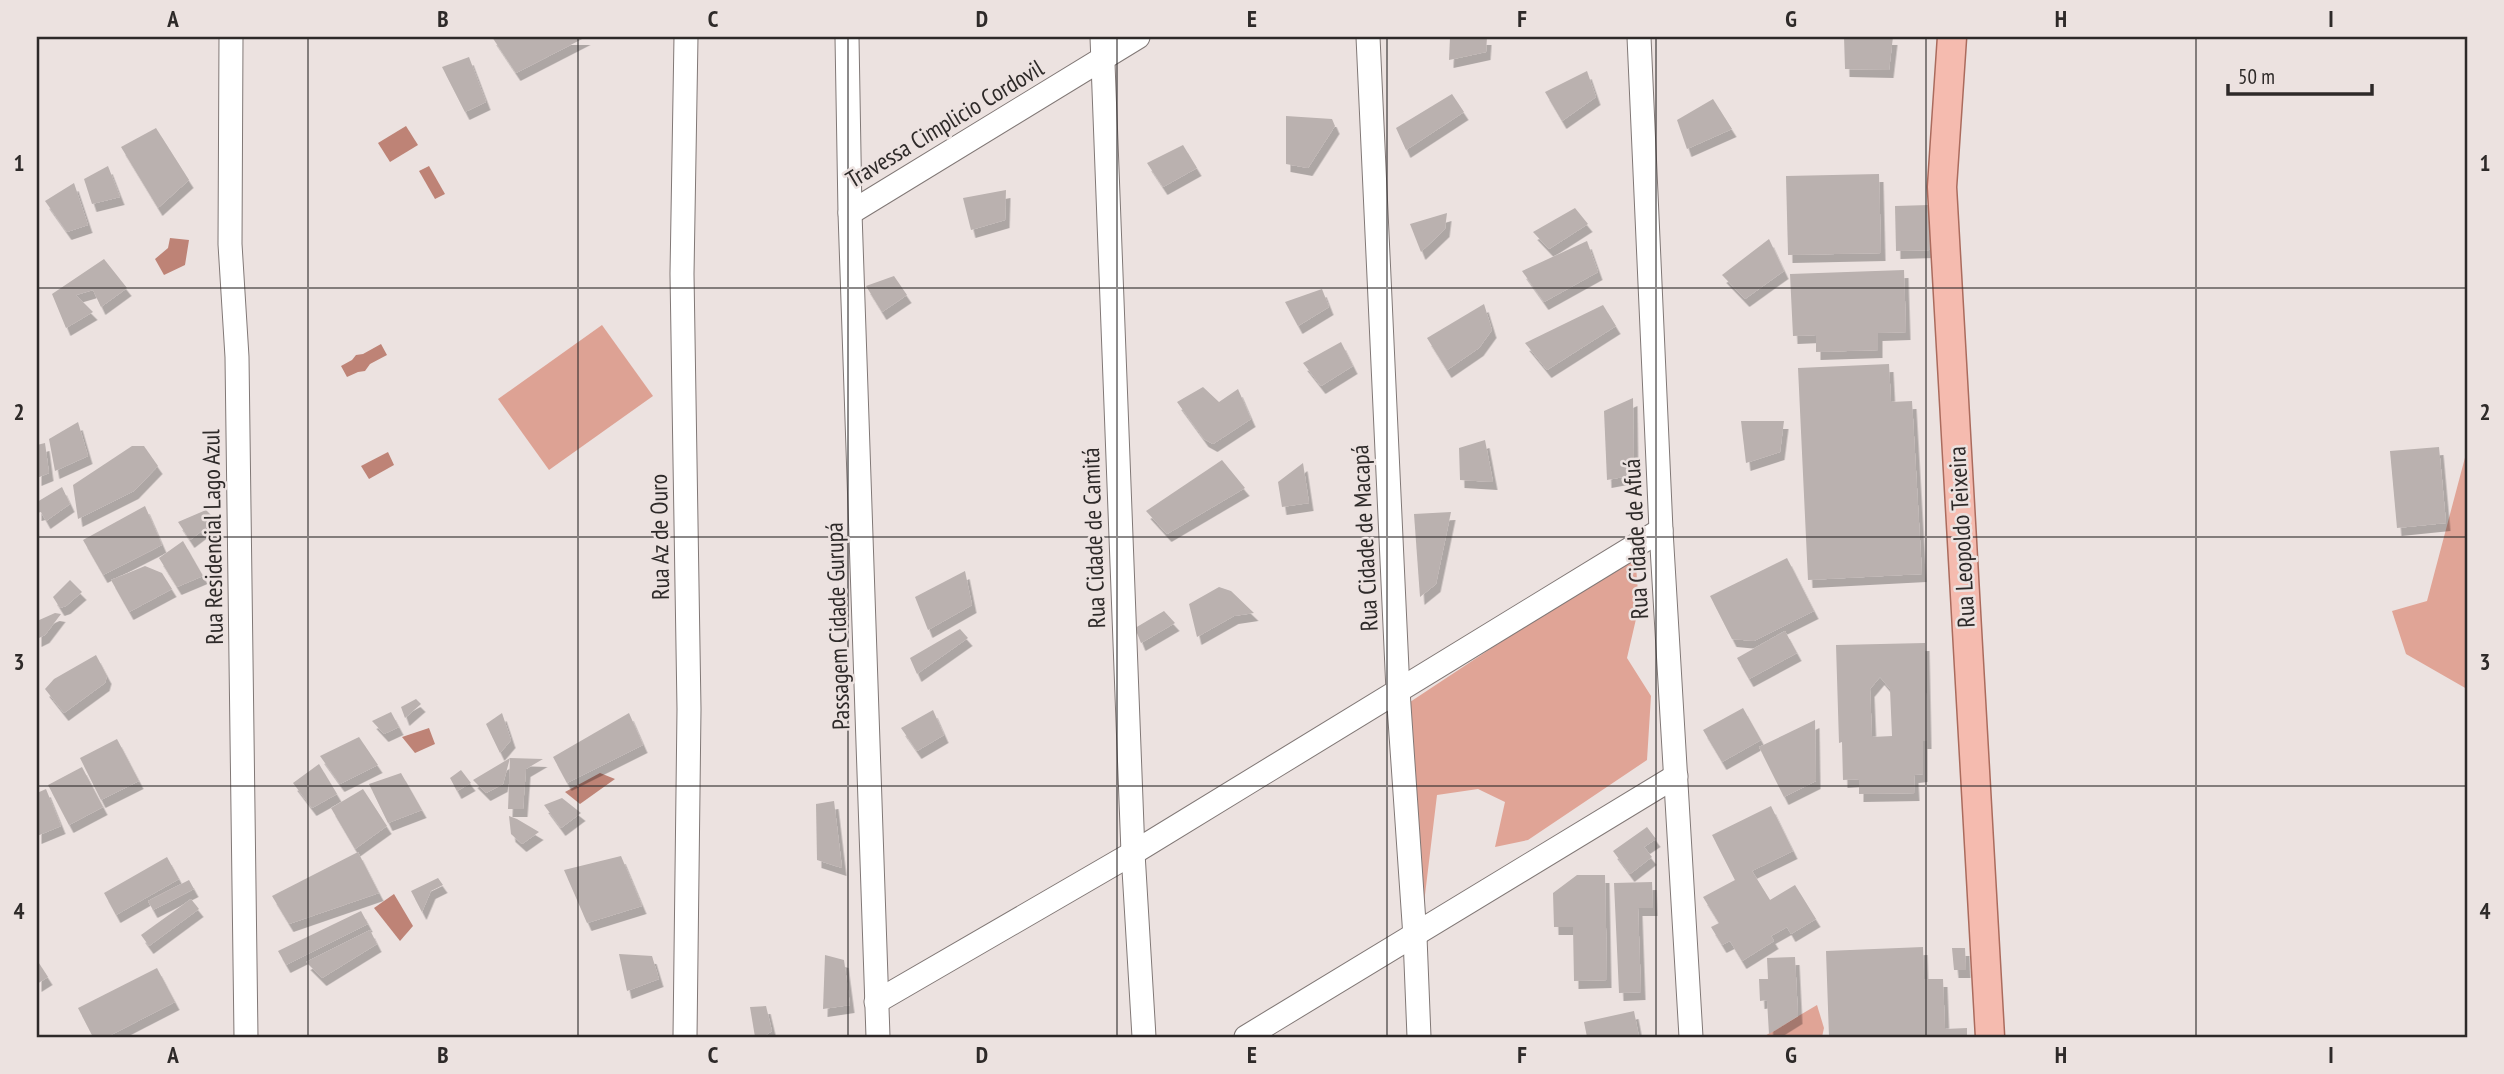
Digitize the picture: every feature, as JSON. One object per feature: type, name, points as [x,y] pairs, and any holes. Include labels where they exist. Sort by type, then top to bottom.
[{"type":"main road","name":"Rua Leopoldo Teixeira","points":[[1952,37],[1942,187],[1990,1037]]},
{"type":"street","name":"Rua Residencial Lago Azul","points":[[231,37],[230,244],[237,357],[246,1037]]},
{"type":"street","name":"Rua Az de Ouro","points":[[685,1037],[689,709],[682,274],[686,37]]},
{"type":"street","name":"Passagem Cidade Gurupá","points":[[847,37],[850,213],[878,1037]]},
{"type":"street","name":"Travessa Cimplicio Cordovil","points":[[850,213],[1102,48],[1138,37]]},
{"type":"street","name":"Rua Cidade de Macapá","points":[[1368,37],[1398,691],[1419,1037]]},
{"type":"street","name":"Rua Cidade de Afuá","points":[[1639,37],[1661,530],[1690,1037]]},
{"type":"street","name":"Rua Cidade de Camitá","points":[[1102,48],[1133,853],[1144,1037]]},
{"type":"street","points":[[876,1002],[1133,853],[1661,530]]},
{"type":"street","points":[[1245,1037],[1415,937],[1676,776]]},
{"type":"shaded area","points":[[406,126],[418,145],[390,162],[378,143]]},
{"type":"shaded area","points":[[429,166],[445,194],[435,199],[419,171]]},
{"type":"shaded area","points":[[170,238],[189,240],[185,265],[164,275],[155,259],[168,248]]},
{"type":"shaded area","points":[[602,325],[653,396],[549,470],[498,399]]},
{"type":"shaded area","points":[[381,344],[387,355],[370,364],[365,371],[347,377],[341,366],[356,355]]},
{"type":"shaded area","points":[[2467,450],[2467,689],[2406,654],[2392,611],[2427,601]]},
{"type":"shaded area","points":[[388,452],[394,465],[369,479],[361,466]]},
{"type":"shaded area","points":[[1635,553],[1639,606],[1627,658],[1651,696],[1647,760],[1528,840],[1495,847],[1505,802],[1478,789],[1437,795],[1424,903],[1407,704]]},
{"type":"shaded area","points":[[429,728],[435,744],[415,753],[402,737]]},
{"type":"shaded area","points":[[600,773],[615,779],[580,804],[565,792]]},
{"type":"shaded area","points":[[394,894],[413,926],[400,941],[374,908]]},
{"type":"shaded area","points":[[1817,1005],[1824,1028],[1822,1037],[1763,1037]]},
{"type":"building","points":[[492,37],[586,37],[516,73]]},
{"type":"building","points":[[1450,37],[1487,37],[1486,52],[1449,60]]},
{"type":"building","points":[[1844,37],[1893,37],[1889,70],[1845,69]]},
{"type":"building","points":[[469,57],[486,102],[465,112],[442,67]]},
{"type":"building","points":[[1587,71],[1596,97],[1562,121],[1545,92]]},
{"type":"building","points":[[1452,94],[1464,112],[1406,150],[1396,128]]},
{"type":"building","points":[[1713,99],[1732,129],[1687,149],[1677,120]]},
{"type":"building","points":[[1286,116],[1332,119],[1335,126],[1308,168],[1286,164]]},
{"type":"building","points":[[156,128],[189,180],[158,208],[121,147]]},
{"type":"building","points":[[1183,145],[1197,168],[1163,187],[1147,163]]},
{"type":"building","points":[[108,166],[120,197],[92,204],[84,179]]},
{"type":"building","points":[[1879,174],[1881,253],[1788,255],[1786,176]]},
{"type":"building","points":[[74,183],[88,225],[67,232],[45,201]]},
{"type":"building","points":[[1006,190],[1005,220],[971,230],[963,198]]},
{"type":"building","points":[[1929,205],[1930,250],[1896,251],[1895,206]]},
{"type":"building","points":[[1575,208],[1588,224],[1549,249],[1533,232]]},
{"type":"building","points":[[1447,213],[1445,229],[1421,252],[1410,224]]},
{"type":"building","points":[[1769,239],[1784,271],[1745,299],[1722,275]]},
{"type":"building","points":[[1587,241],[1598,272],[1544,302],[1522,271]]},
{"type":"building","points":[[104,259],[127,288],[101,307],[93,290],[76,295],[93,312],[66,328],[52,294]]},
{"type":"building","points":[[1904,270],[1906,332],[1878,333],[1878,350],[1816,352],[1816,335],[1793,336],[1790,274]]},
{"type":"building","points":[[894,276],[907,295],[882,312],[866,286]]},
{"type":"building","points":[[1322,289],[1329,307],[1298,326],[1285,302]]},
{"type":"building","points":[[1484,304],[1492,330],[1479,348],[1447,370],[1427,338]]},
{"type":"building","points":[[1603,305],[1616,326],[1547,370],[1525,343]]},
{"type":"building","points":[[1341,342],[1353,366],[1321,386],[1303,363]]},
{"type":"building","points":[[1889,364],[1891,402],[1912,401],[1922,574],[1808,580],[1798,368]]},
{"type":"building","points":[[1203,387],[1219,402],[1238,389],[1251,419],[1213,444],[1204,439],[1177,402]]},
{"type":"building","points":[[1633,398],[1634,475],[1607,480],[1604,411]]},
{"type":"building","points":[[1741,421],[1784,421],[1780,452],[1746,463]]},
{"type":"building","points":[[78,422],[88,456],[55,471],[49,439]]},
{"type":"building","points":[[1485,440],[1493,482],[1460,480],[1459,448]]},
{"type":"building","points":[[45,443],[49,473],[37,478],[37,445]]},
{"type":"building","points":[[132,446],[144,446],[158,466],[134,491],[78,519],[73,485]]},
{"type":"building","points":[[2439,447],[2446,523],[2397,528],[2390,451]]},
{"type":"building","points":[[1222,460],[1245,488],[1167,534],[1146,511]]},
{"type":"building","points":[[1303,463],[1309,503],[1282,507],[1278,482]]},
{"type":"building","points":[[62,487],[70,504],[46,521],[41,512],[37,513],[37,502]]},
{"type":"building","points":[[145,506],[162,545],[103,575],[83,540]]},
{"type":"building","points":[[206,510],[216,520],[190,540],[178,522]]},
{"type":"building","points":[[1451,512],[1436,584],[1420,597],[1414,514]]},
{"type":"building","points":[[183,541],[203,576],[177,587],[159,558]]},
{"type":"building","points":[[1787,558],[1814,611],[1754,641],[1732,639],[1710,596]]},
{"type":"building","points":[[145,566],[162,573],[172,589],[129,612],[111,580]]},
{"type":"building","points":[[965,571],[972,605],[928,630],[915,597]]},
{"type":"building","points":[[70,580],[82,592],[60,608],[53,597]]},
{"type":"building","points":[[1219,587],[1231,591],[1254,613],[1234,616],[1197,637],[1189,604]]},
{"type":"building","points":[[1164,611],[1175,623],[1141,643],[1135,628]]},
{"type":"building","points":[[55,613],[61,614],[45,635],[37,639],[37,621]]},
{"type":"building","points":[[960,629],[968,638],[917,674],[910,658]]},
{"type":"building","points":[[1785,631],[1797,653],[1749,679],[1737,658]]},
{"type":"building","points":[[1925,643],[1927,741],[1923,741],[1923,774],[1914,775],[1915,793],[1859,794],[1859,779],[1843,780],[1836,645]],"holes":[[[1880,677],[1890,689],[1892,736],[1872,737],[1870,689]]]},
{"type":"building","points":[[96,655],[107,676],[105,683],[64,713],[45,689],[54,679]]},
{"type":"building","points":[[416,699],[421,704],[405,718],[401,707]]},
{"type":"building","points":[[1743,708],[1761,740],[1722,762],[1703,730]]},
{"type":"building","points":[[933,710],[944,735],[917,751],[901,728]]},
{"type":"building","points":[[391,712],[399,727],[384,734],[372,721]]},
{"type":"building","points":[[502,713],[511,740],[500,753],[486,724]]},
{"type":"building","points":[[629,713],[643,745],[567,783],[553,757]]},
{"type":"building","points":[[1815,720],[1816,781],[1784,797],[1759,747]]},
{"type":"building","points":[[359,737],[378,765],[340,784],[320,756]]},
{"type":"building","points":[[117,739],[139,781],[101,800],[80,758]]},
{"type":"building","points":[[510,758],[543,759],[526,769],[523,809],[508,809]]},
{"type":"building","points":[[510,758],[503,784],[486,793],[473,780]]},
{"type":"building","points":[[319,764],[337,794],[312,808],[293,783]]},
{"type":"building","points":[[82,767],[103,807],[69,825],[48,785]]},
{"type":"building","points":[[461,770],[471,783],[457,791],[450,778]]},
{"type":"building","points":[[401,773],[422,810],[388,823],[369,784]]},
{"type":"building","points":[[46,789],[61,826],[37,836],[37,793]]},
{"type":"building","points":[[363,789],[387,826],[355,849],[331,808]]},
{"type":"building","points":[[562,798],[581,813],[561,828],[544,805]]},
{"type":"building","points":[[834,801],[842,868],[817,860],[816,804]]},
{"type":"building","points":[[1771,806],[1793,851],[1752,871],[1770,900],[1795,885],[1816,919],[1791,934],[1787,927],[1771,936],[1774,941],[1742,961],[1730,941],[1722,945],[1711,927],[1719,923],[1703,897],[1735,880],[1712,835]]},
{"type":"building","points":[[509,816],[539,832],[522,844],[511,834]]},
{"type":"building","points":[[1647,827],[1656,839],[1644,847],[1652,857],[1630,874],[1613,851]]},
{"type":"building","points":[[358,852],[379,893],[289,924],[272,896]]},
{"type":"building","points":[[621,856],[642,906],[587,923],[564,870]]},
{"type":"building","points":[[167,857],[179,879],[116,915],[104,893]]},
{"type":"building","points":[[1577,875],[1605,875],[1607,980],[1574,981],[1573,927],[1554,927],[1553,893]]},
{"type":"building","points":[[438,878],[443,885],[431,891],[422,912],[411,891]]},
{"type":"building","points":[[189,880],[194,889],[153,910],[148,901]]},
{"type":"building","points":[[1652,882],[1653,908],[1638,908],[1641,992],[1619,993],[1614,883]]},
{"type":"building","points":[[191,899],[199,909],[149,946],[141,935]]},
{"type":"building","points":[[361,911],[368,924],[286,965],[278,951]]},
{"type":"building","points":[[370,930],[377,944],[322,978],[306,962]]},
{"type":"building","points":[[1923,947],[1924,979],[1943,979],[1945,1029],[1967,1028],[1967,1037],[1829,1037],[1826,951]]},
{"type":"building","points":[[1952,948],[1965,948],[1966,970],[1954,970]]},
{"type":"building","points":[[619,954],[652,956],[659,979],[627,991]]},
{"type":"building","points":[[825,955],[844,960],[850,1005],[823,1009]]},
{"type":"building","points":[[1795,957],[1798,1016],[1769,1034],[1767,1000],[1760,1001],[1759,979],[1768,979],[1767,958]]},
{"type":"building","points":[[37,960],[48,977],[37,984]]},
{"type":"building","points":[[157,968],[175,1002],[107,1037],[93,1037],[78,1008]]},
{"type":"building","points":[[766,1006],[772,1031],[763,1037],[755,1037],[750,1007]]},
{"type":"building","points":[[1634,1011],[1639,1037],[1587,1037],[1584,1022]]}]
